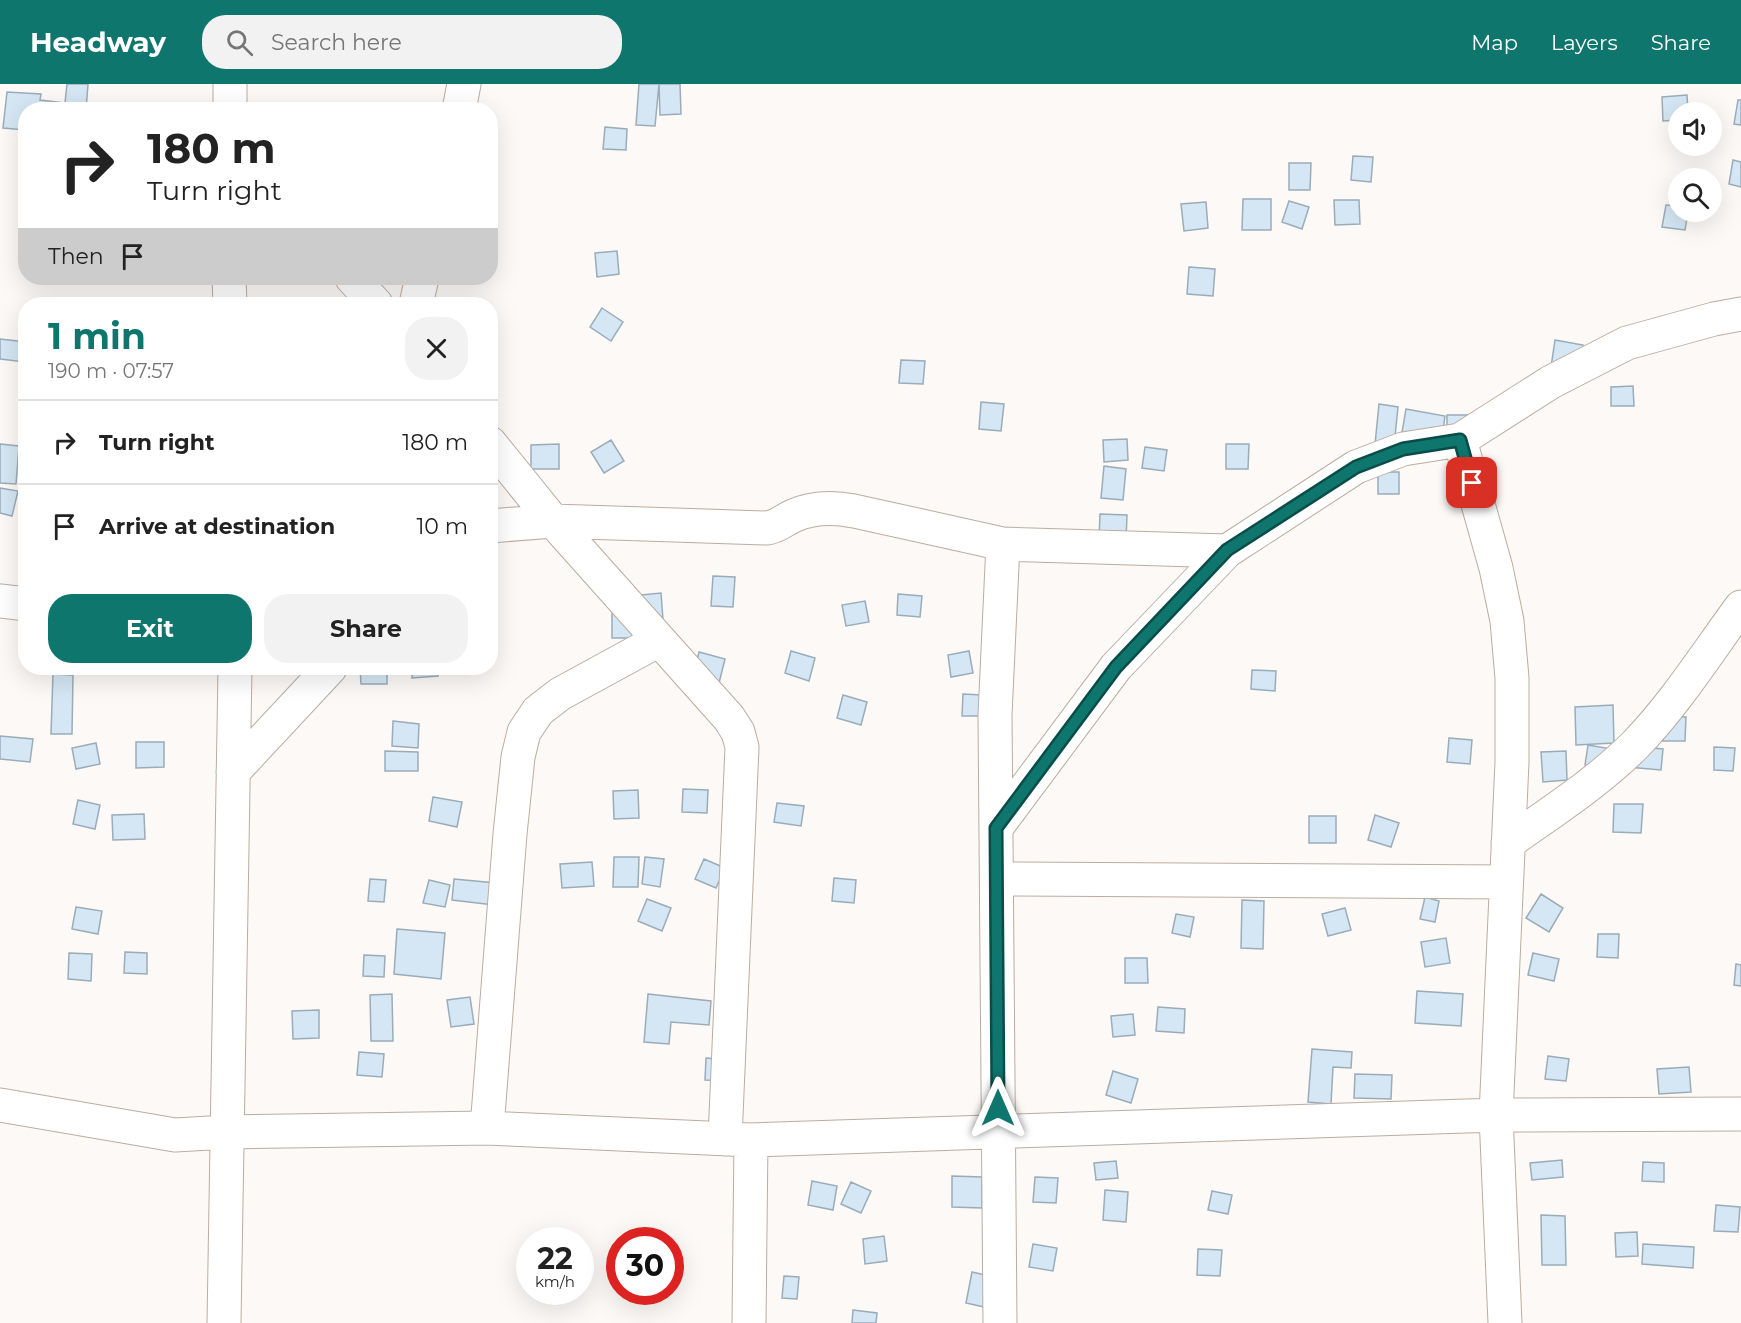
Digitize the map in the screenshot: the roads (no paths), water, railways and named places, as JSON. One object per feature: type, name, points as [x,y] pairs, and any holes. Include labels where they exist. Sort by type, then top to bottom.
[{"type":"street","points":[[230,84],[230,102]]},
{"type":"street","points":[[461,102],[464,84]]},
{"type":"street","points":[[358,285],[370,297]]},
{"type":"street","points":[[996,828],[1116,667],[1227,550],[1356,467],[1403,449],[1460,440],[1551,382],[1628,343],[1714,319],[1741,314]]},
{"type":"street","points":[[1460,440],[1496,567],[1507,621],[1512,678],[1508,843],[1496,1115],[1505,1323]]},
{"type":"street","points":[[498,453],[554,521],[729,718],[738,732],[742,747],[738,1139],[749,1323]]},
{"type":"street","points":[[498,525],[554,521],[767,528],[794,516],[830,508],[854,511],[1003,544],[1227,550]]},
{"type":"street","points":[[1000,1323],[995,715],[1003,544]]},
{"type":"street","points":[[0,601],[18,603]]},
{"type":"street","points":[[1508,843],[1604,772],[1635,745],[1665,710],[1741,608]]},
{"type":"street","points":[[487,1128],[510,834],[518,758],[524,732],[538,711],[560,693],[659,640]]},
{"type":"street","points":[[224,1323],[234,675]]},
{"type":"street","points":[[232,772],[323,675]]},
{"type":"street","points":[[998,879],[1506,882]]},
{"type":"street","points":[[0,1105],[175,1136],[227,1132],[487,1128],[738,1139],[1496,1115],[1741,1114]]}]
